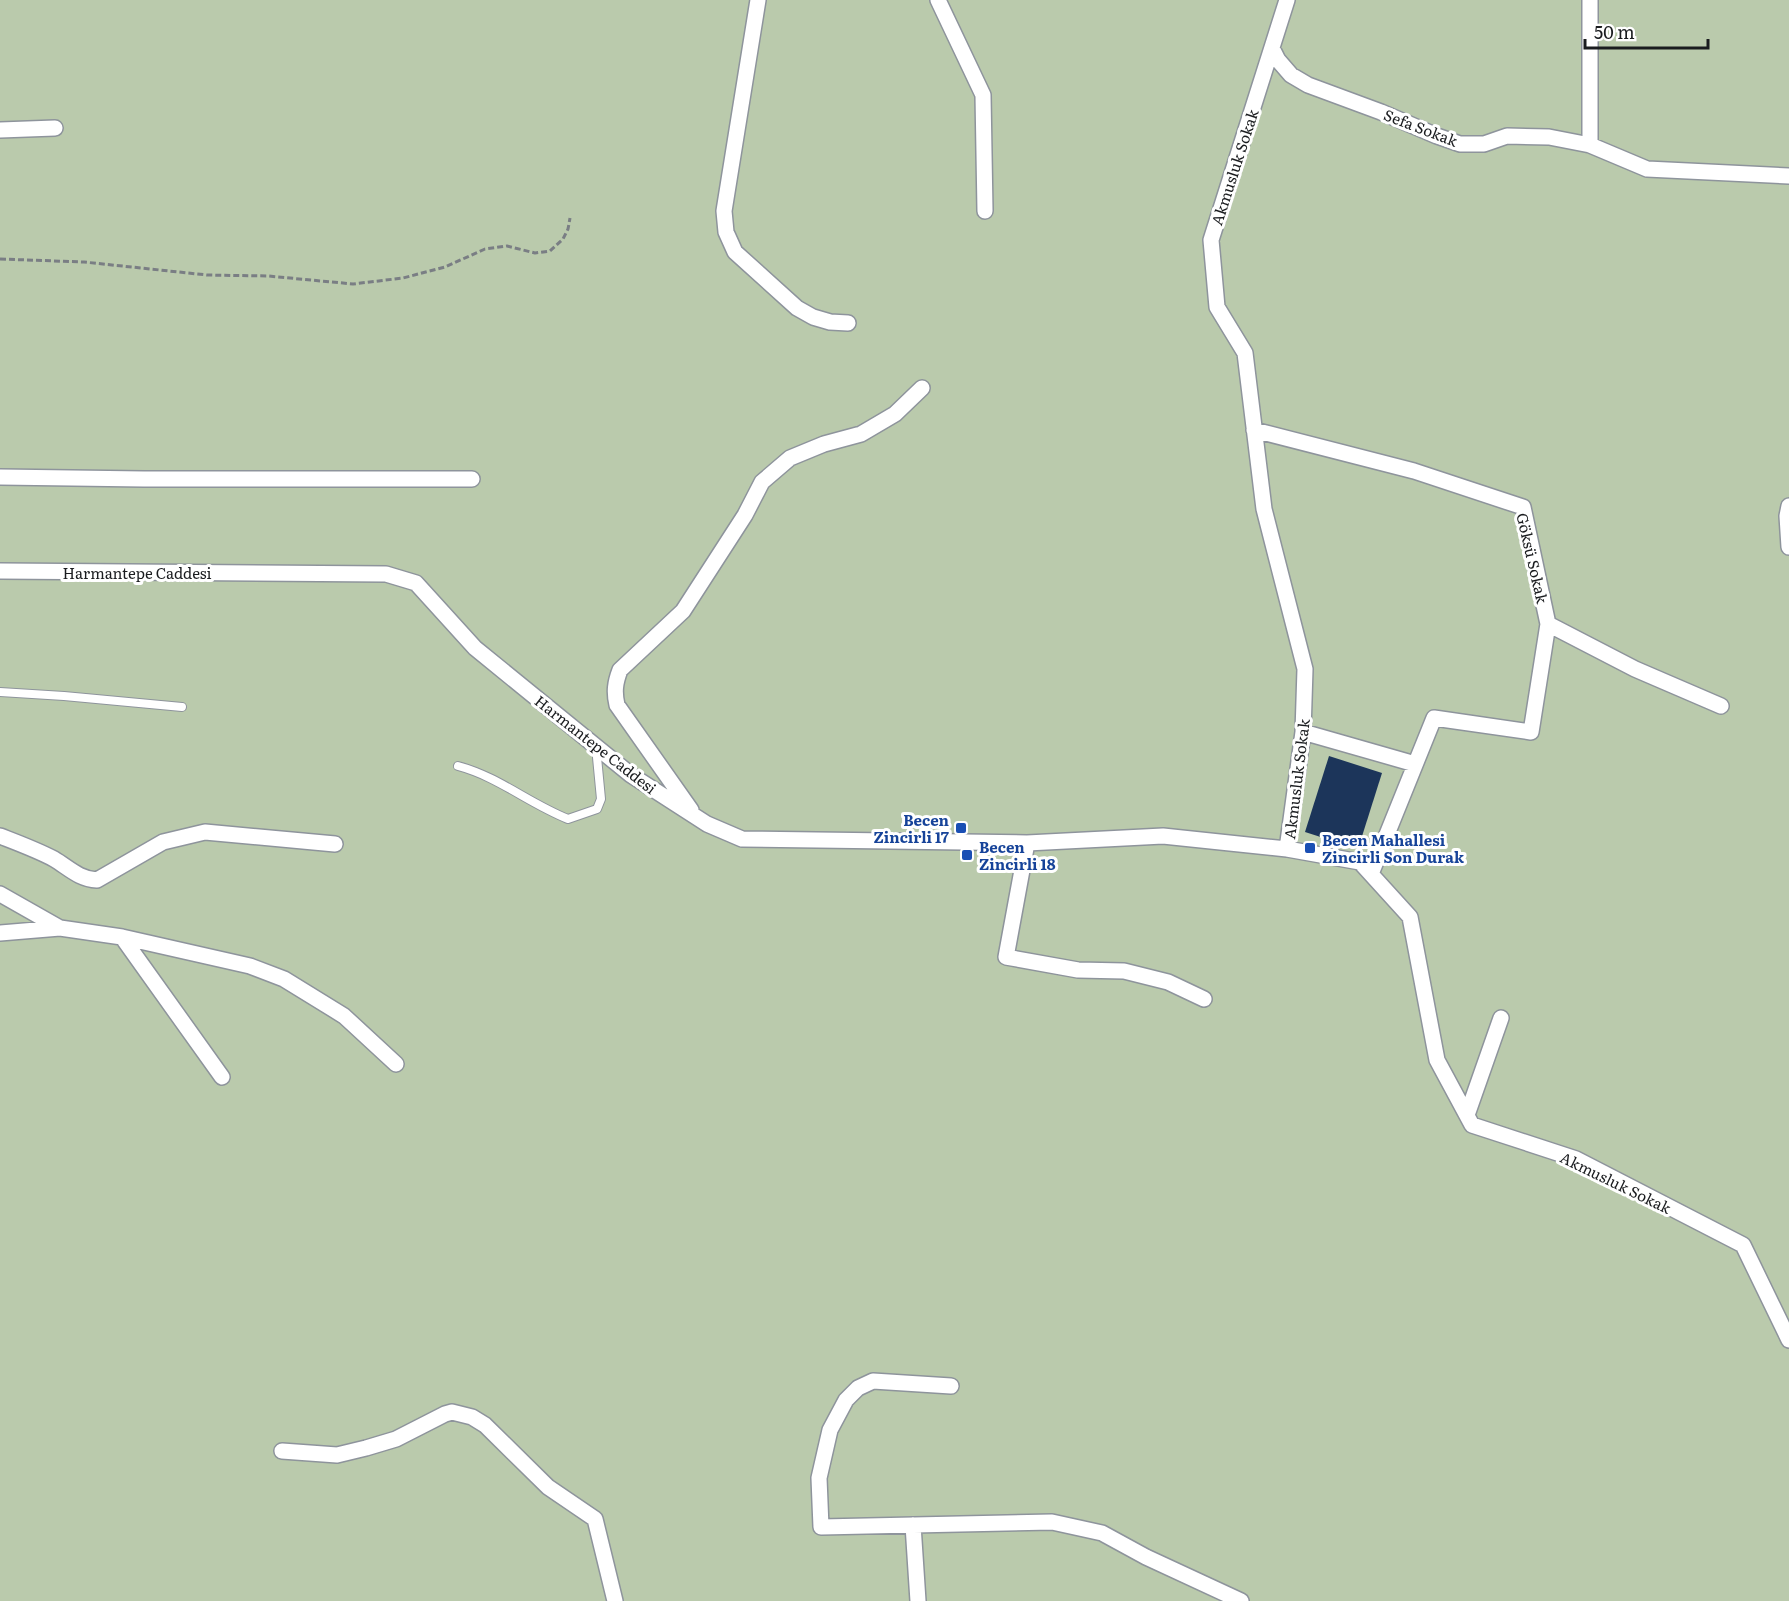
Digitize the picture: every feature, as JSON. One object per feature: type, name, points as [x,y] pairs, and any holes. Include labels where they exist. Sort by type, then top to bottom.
[{"type":"street","points":[[758,0],[724,211],[726,232],[735,252],[797,308],[813,317],[830,322],[848,322]]},
{"type":"street","points":[[938,0],[983,95],[985,211]]},
{"type":"street","name":"Akmusluk Sokak","points":[[1287,0],[1211,240],[1217,307],[1245,353],[1264,509],[1305,669],[1303,732],[1287,849],[1360,862],[1410,917],[1437,1060],[1472,1125],[1576,1159],[1743,1245],[1789,1340]]},
{"type":"street","points":[[1590,0],[1590,145]]},
{"type":"street","name":"Sefa Sokak","points":[[1272,48],[1278,60],[1291,75],[1308,85],[1460,144],[1484,144],[1507,136],[1549,137],[1590,145],[1647,168],[1789,176]]},
{"type":"street","points":[[0,130],[55,128]]},
{"type":"street","points":[[696,817],[617,705],[614,693],[615,681],[620,670],[683,611],[745,515],[762,482],[790,458],[824,444],[861,434],[895,414],[922,388]]},
{"type":"street","name":"Göksü Sokak","points":[[1254,430],[1414,471],[1523,507],[1548,624],[1635,669],[1721,706]]},
{"type":"street","points":[[0,477],[472,479]]},
{"type":"street","points":[[1789,506],[1787,516],[1789,547]]},
{"type":"street","name":"Harmantepe Caddesi","points":[[0,571],[386,574],[416,584],[475,648],[631,775],[707,824],[742,839],[1027,843],[1163,836],[1287,849]]},
{"type":"street","points":[[1371,874],[1434,718],[1531,732],[1548,624]]},
{"type":"street","points":[[1303,732],[1415,764]]},
{"type":"street","points":[[0,836],[54,859],[70,871],[88,880],[97,880],[163,842],[205,832],[335,844]]},
{"type":"street","points":[[1027,843],[1006,957],[1078,970],[1124,971],[1168,981],[1204,999]]},
{"type":"street","points":[[0,894],[60,928]]},
{"type":"street","points":[[0,933],[60,928],[122,937],[250,966],[284,979],[344,1016],[396,1064]]},
{"type":"street","points":[[122,937],[222,1077]]},
{"type":"street","points":[[1467,1114],[1501,1018]]},
{"type":"street","points":[[951,1386],[873,1381],[858,1388],[846,1400],[830,1430],[819,1478],[821,1527],[1052,1522],[1102,1533],[1146,1557],[1241,1601]]},
{"type":"street","points":[[282,1452],[337,1455],[396,1439],[452,1412],[472,1417],[485,1425],[548,1486],[595,1519],[615,1601]]},
{"type":"street","points":[[914,1525],[918,1601]]},
{"type":"lane","points":[[0,692],[182,707]]},
{"type":"lane","points":[[458,766],[488,776],[546,810],[568,819],[597,809],[601,799],[596,747]]},
{"type":"path","points":[[0,259],[84,262],[207,275],[268,276],[353,284],[403,278],[445,267],[485,249],[507,246],[536,253],[550,251],[563,239],[570,218]]},
{"type":"green space","points":[[0,0],[1789,0],[1789,1601],[0,1601]]},
{"type":"building","points":[[1329,756],[1382,773],[1358,849],[1305,832]]},
{"type":"place","name":"Becen Zincirli 17","points":[[961,828]]},
{"type":"place","name":"Becen Mahallesi Zincirli Son Durak","points":[[1310,848]]},
{"type":"place","name":"Becen Zincirli 18","points":[[967,855]]}]
